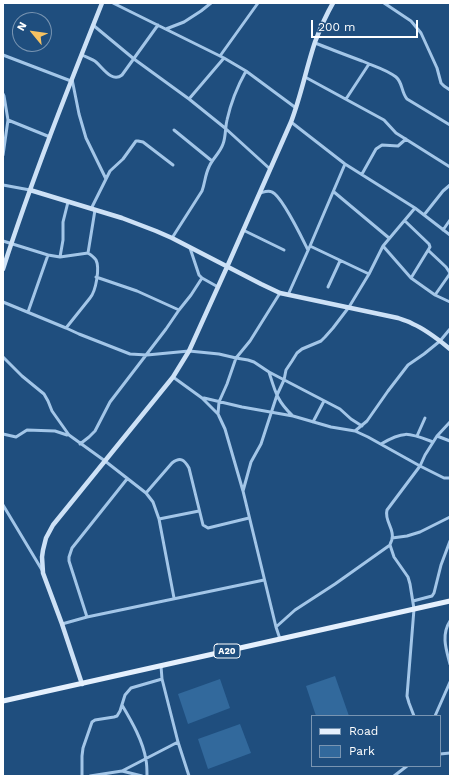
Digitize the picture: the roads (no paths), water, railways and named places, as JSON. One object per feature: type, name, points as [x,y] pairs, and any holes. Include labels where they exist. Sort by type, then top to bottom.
[{"type":"main road","name":"A20","points":[[3,701],[450,601]]},
{"type":"street","points":[[3,269],[30,190],[102,3]]},
{"type":"street","points":[[113,3],[224,58],[246,71],[296,108]]},
{"type":"street","points":[[166,29],[184,22],[211,3]]},
{"type":"street","points":[[220,56],[258,3]]},
{"type":"street","points":[[43,573],[42,557],[48,532],[173,377],[188,351],[291,122],[306,78],[315,43],[333,3]]},
{"type":"street","points":[[384,3],[411,21],[421,33],[437,68],[441,83],[450,90]]},
{"type":"street","points":[[93,25],[134,59],[225,128],[270,169]]},
{"type":"street","points":[[82,55],[94,60],[109,74],[116,78],[122,75],[158,25]]},
{"type":"street","points":[[315,43],[381,68],[396,77],[401,83],[407,99],[450,125]]},
{"type":"street","points":[[3,55],[72,79]]},
{"type":"street","points":[[188,99],[224,58]]},
{"type":"street","points":[[346,99],[370,64]]},
{"type":"street","points":[[172,238],[202,191],[208,168],[223,143],[230,106],[246,71]]},
{"type":"street","points":[[306,78],[384,120],[396,133],[450,166]]},
{"type":"street","points":[[72,79],[79,114],[86,138],[106,179]]},
{"type":"street","points":[[3,94],[8,120],[3,155]]},
{"type":"street","points":[[8,120],[50,137]]},
{"type":"street","points":[[291,122],[345,164],[415,208],[450,235]]},
{"type":"street","points":[[174,130],[212,161]]},
{"type":"street","points":[[362,174],[376,148],[382,146],[398,146],[406,139]]},
{"type":"street","points":[[88,253],[93,210],[110,171],[124,159],[134,143],[138,141],[143,142],[173,165]]},
{"type":"street","points":[[288,295],[345,164]]},
{"type":"street","points":[[3,185],[30,190],[138,224],[172,238],[280,293],[398,318],[414,324],[450,349]]},
{"type":"street","points":[[424,215],[443,191],[450,185]]},
{"type":"street","points":[[260,193],[268,191],[272,192],[280,199],[308,250]]},
{"type":"street","points":[[334,192],[388,238]]},
{"type":"street","points":[[60,257],[63,240],[63,222],[68,202]]},
{"type":"street","points":[[243,492],[251,462],[261,444],[277,395],[284,380],[286,370],[297,353],[326,337],[350,307],[388,238],[415,208]]},
{"type":"street","points":[[443,230],[450,220]]},
{"type":"street","points":[[404,221],[429,244],[430,247],[429,251],[411,278]]},
{"type":"street","points":[[243,230],[284,250]]},
{"type":"street","points":[[3,241],[48,255],[60,257],[88,253],[94,257],[97,266],[95,290],[66,328]]},
{"type":"street","points":[[310,246],[369,274]]},
{"type":"street","points":[[383,246],[411,278],[435,295],[450,302]]},
{"type":"street","points":[[190,248],[197,272],[202,278],[218,287]]},
{"type":"street","points":[[429,251],[446,267],[450,273],[435,295]]},
{"type":"street","points":[[28,312],[48,255]]},
{"type":"street","points":[[328,287],[340,261]]},
{"type":"street","points":[[96,277],[137,291],[179,310]]},
{"type":"street","points":[[80,444],[95,431],[110,402],[128,377],[147,355],[202,278]]},
{"type":"street","points":[[218,414],[219,402],[236,358],[250,341],[280,293]]},
{"type":"street","points":[[3,302],[130,354],[147,355],[188,351],[219,354],[254,362],[269,372],[340,409],[362,426]]},
{"type":"street","points":[[355,431],[367,421],[408,365],[440,341],[450,329]]},
{"type":"street","points":[[3,357],[22,376],[44,394],[52,411],[69,435],[146,493],[153,502],[159,519],[174,598]]},
{"type":"street","points":[[269,372],[277,395],[283,406],[293,416]]},
{"type":"street","points":[[173,377],[202,398],[218,414],[225,429],[243,492],[280,639]]},
{"type":"street","points":[[202,398],[293,416],[331,427],[355,431],[444,478],[449,477]]},
{"type":"street","points":[[312,422],[324,401]]},
{"type":"street","points":[[417,436],[425,418]]},
{"type":"street","points":[[414,715],[408,696],[414,609],[413,601],[408,577],[394,557],[390,545],[392,538],[386,517],[387,510],[420,466],[437,436],[450,422]]},
{"type":"street","points":[[3,434],[16,437],[27,430],[50,430],[59,431],[69,435]]},
{"type":"street","points":[[381,444],[398,435],[407,434],[433,442]]},
{"type":"street","points":[[437,436],[450,441]]},
{"type":"street","points":[[146,493],[172,463],[177,460],[181,460],[186,462],[189,468],[203,525],[208,528],[249,518]]},
{"type":"street","points":[[86,616],[69,561],[70,553],[72,548],[127,479]]},
{"type":"street","points":[[3,504],[43,573],[82,684]]},
{"type":"street","points":[[159,519],[199,511]]},
{"type":"street","points":[[392,538],[420,532],[450,517]]},
{"type":"street","points":[[413,601],[432,596],[434,593],[441,565],[450,543]]},
{"type":"street","points":[[276,628],[295,610],[390,545]]},
{"type":"street","points":[[62,624],[86,616],[264,580]]},
{"type":"street","points":[[450,621],[446,627],[445,639],[450,664]]},
{"type":"street","points":[[160,666],[178,742],[189,776]]},
{"type":"street","points":[[82,776],[83,748],[92,722],[95,720],[117,716],[125,695],[131,688],[162,679]]},
{"type":"street","points":[[435,715],[450,682]]},
{"type":"street","points":[[122,705],[135,728],[142,745],[146,759],[147,776]]},
{"type":"street","points":[[90,776],[122,771],[178,742]]},
{"type":"street","points":[[399,771],[401,767]]},
{"type":"street","points":[[394,776],[405,767]]},
{"type":"street","points":[[122,771],[142,776]]}]
